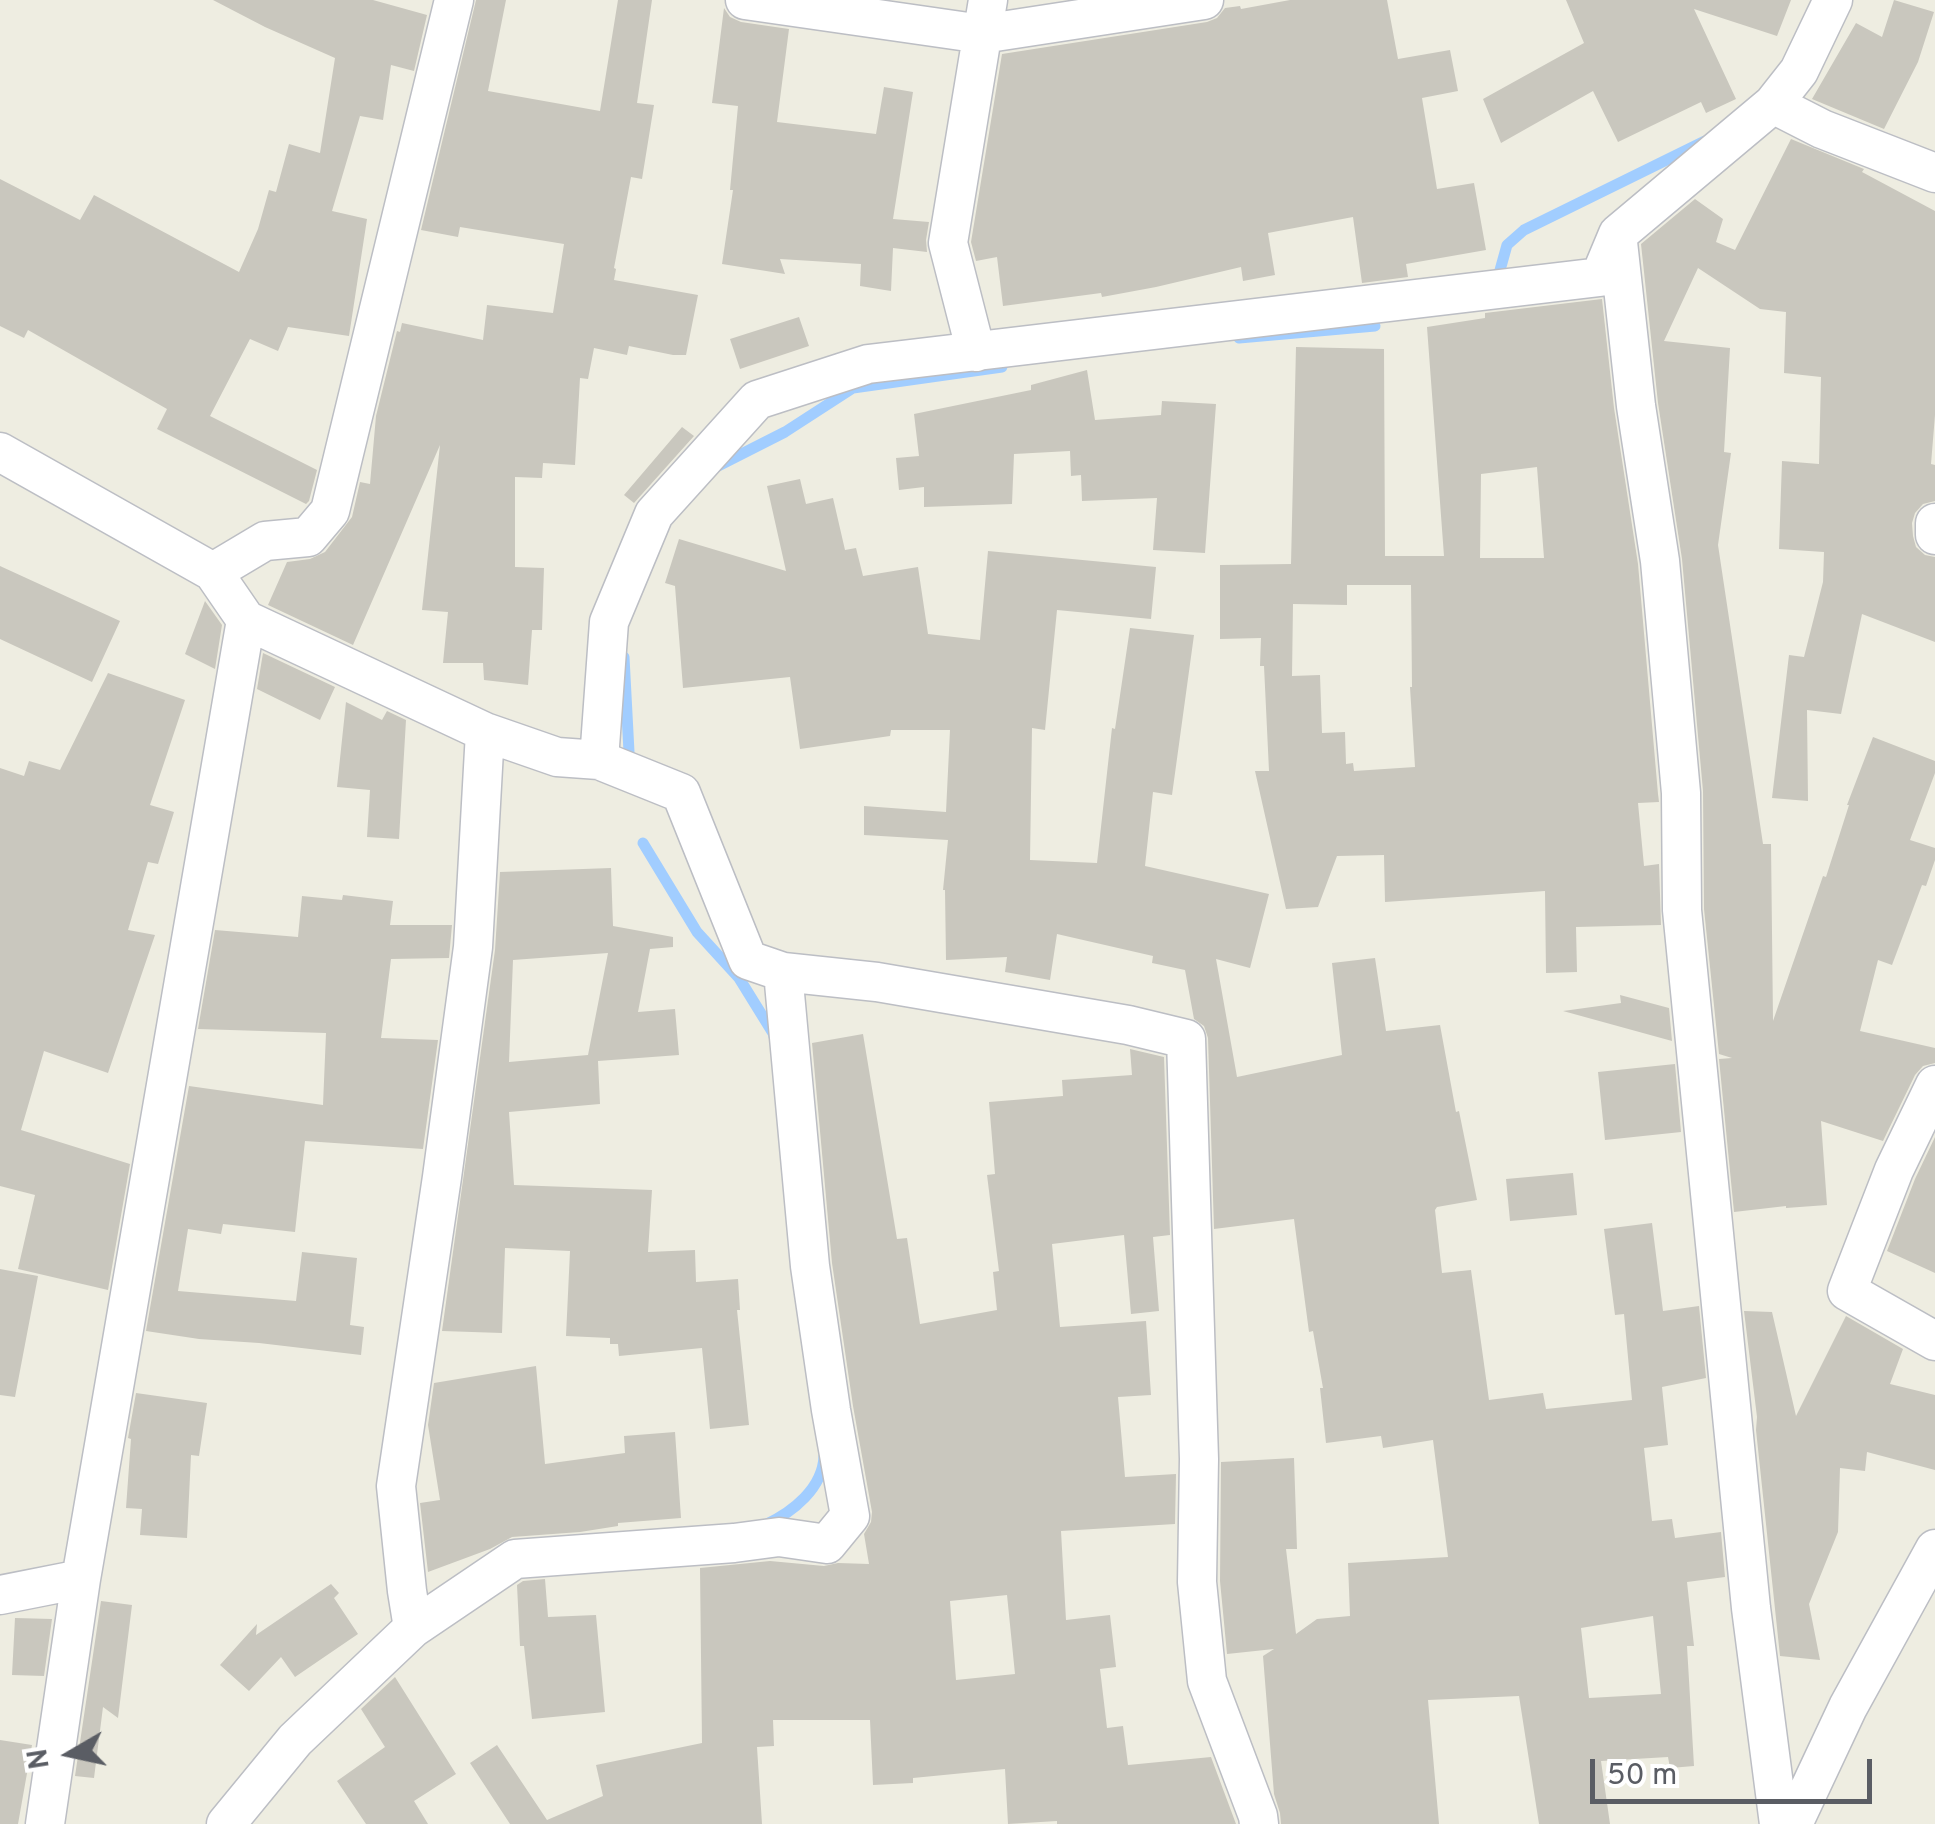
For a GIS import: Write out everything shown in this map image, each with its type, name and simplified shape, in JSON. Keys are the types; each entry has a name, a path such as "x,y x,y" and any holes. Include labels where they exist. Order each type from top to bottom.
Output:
{"street":[{"path":"213,572 264,540 308,537 330,511 454,0"},
{"path":"746,0 985,17 1204,0"},
{"path":"598,760 609,622 654,514 758,400 868,364 1600,278 1618,234 1773,104 1800,72 1833,0"},
{"path":"976,352 948,243 985,17"},
{"path":"1773,104 1822,129 1935,174"},
{"path":"1618,234 1636,406 1660,561 1681,794 1682,910 1751,1608 1779,1824"},
{"path":"0,452 213,572 246,620 486,732 557,756 598,760 681,792 748,960 783,972 877,982 1128,1025 1186,1039 1199,1459 1196,1582 1207,1681 1259,1824"},
{"path":"1935,523 1935,536"},
{"path":"45,1824 81,1579 246,620"},
{"path":"413,1628 396,1486 472,947 486,732"},
{"path":"226,1824 294,1740 413,1628 515,1560 779,1536 827,1544 850,1516 810,1266 783,972"},
{"path":"1935,1086 1894,1170 1846,1291 1935,1341"},
{"path":"1793,1824 1848,1707 1935,1549"},
{"path":"0,1595 81,1579"}],"building":[{"path":"213,0 373,0 427,15 414,71 391,65 383,120 360,116 332,211 367,219 349,336 288,327 278,351 250,339 210,416 317,470 306,504 157,429 167,409 28,330 24,338 0,326 0,179 80,220 94,195 239,272 258,229 269,190 276,192 289,144 320,153 335,58"},
{"path":"476,0 506,0 488,91 600,111 618,0 652,0 637,103 654,105 642,179 631,177 614,280 698,295 686,355 629,346 627,355 594,348 588,379 580,378 575,465 543,463 542,478 515,477 515,567 544,568 542,630 532,630 528,685 484,680 483,663 443,663 448,612 422,610 440,445 353,645 268,605 287,562 325,552 352,517 360,482 370,484 376,416 402,323 483,340 487,305 553,313 564,244 460,227 458,237 421,230"},
{"path":"1290,0 1387,0 1398,59 1450,50 1458,91 1422,98 1437,189 1474,183 1486,250 1406,264 1408,277 1362,283 1353,217 1268,233 1275,275 1243,281 1241,267 1102,297 1101,293 1003,306 997,257 976,261 971,242 1002,54 1207,22 1225,8"},
{"path":"1566,0 1791,0 1777,36 1694,9 1736,99 1706,113 1701,102 1618,142 1593,91 1501,143 1483,99 1584,43"},
{"path":"1894,0 1934,12 1918,62 1884,129 1812,99 1856,23 1882,37"},
{"path":"724,8 730,17 741,22 789,29 777,122 876,134 884,87 913,92 893,219 929,222 927,252 893,248 891,291 860,286 861,264 780,259 785,274 722,264 733,190 738,106 712,103"},
{"path":"1791,139 1864,169 1862,172 1935,211 1935,415 1931,464 1935,465 1935,501 1923,504 1912,523 1916,547 1935,557 1935,642 1862,614 1841,714 1807,710 1808,801 1772,798 1789,655 1804,657 1823,582 1824,552 1779,549 1782,461 1819,464 1821,377 1784,373 1786,312 1760,309 1698,268 1664,341 1730,348 1724,452 1731,453 1718,545 1763,844 1771,844 1773,1021 1873,737 1935,761 1935,773 1910,840 1935,848 1935,860 1892,965 1878,960 1860,1031 1935,1048 1935,1063 1923,1066 1915,1075 1883,1141 1821,1121 1827,1205 1734,1212 1719,1059 1732,1058 1719,1054 1704,909 1703,791 1682,559 1658,403 1641,244 1695,199 1723,219 1716,242 1735,250"},
{"path":"1602,299 1638,564 1659,802 1638,803 1644,866 1659,864 1661,925 1576,927 1577,972 1546,973 1545,891 1385,902 1384,855 1337,856 1318,907 1286,909 1255,771 1269,771 1261,638 1220,639 1220,565 1291,564 1296,347 1384,349 1385,556 1444,556 1427,327 1485,318 1485,313","holes":["1537,467 1544,558 1480,558 1481,474","1347,585 1411,585 1410,687 1415,767 1354,771 1353,763 1346,764 1345,732 1322,733 1320,675 1292,676 1293,604 1347,605"]},
{"path":"799,317 809,346 740,369 730,339"},
{"path":"1087,370 1095,420 1161,415 1162,401 1216,404 1205,553 1153,550 1157,498 1082,501 1081,475 1071,476 1070,451 1014,454 1012,504 924,507 924,487 899,490 896,458 919,456 914,414 1031,390 1031,385"},
{"path":"682,427 694,436 634,503 624,495"},
{"path":"800,479 806,504 833,498 845,550 856,548 863,576 918,567 928,634 980,640 988,551 1156,567 1151,619 1057,610 1045,730 1032,728 1030,860 1097,863 1112,728 1115,729 1130,628 1194,635 1172,795 1153,792 1145,866 1269,894 1250,968 1216,959 1237,1077 1342,1055 1332,963 1375,958 1386,1031 1440,1025 1477,1200 1435,1210 1442,1273 1471,1270 1489,1400 1543,1393 1546,1409 1632,1400 1624,1314 1615,1315 1604,1229 1652,1223 1663,1311 1699,1306 1706,1378 1662,1387 1668,1445 1644,1448 1652,1521 1672,1519 1675,1538 1721,1532 1725,1577 1687,1582 1694,1646 1687,1646 1694,1766 1670,1768 1668,1757 1601,1761 1610,1824 1539,1824 1519,1696 1428,1700 1439,1824 1281,1824 1274,1794 1263,1656 1274,1649 1227,1654 1220,1581 1221,1462 1294,1458 1297,1549 1286,1549 1296,1634 1317,1619 1350,1616 1348,1563 1448,1557 1433,1440 1383,1448 1381,1436 1326,1443 1323,1388 1313,1331 1309,1332 1294,1219 1214,1229 1208,1038 1204,1026 1194,1019 1185,970 1152,963 1153,956 1057,934 1050,980 1005,972 1007,957 946,960 943,890 948,840 864,835 864,806 946,812 950,730 891,730 890,736 800,749 790,677 683,688 675,586 665,583 679,539 786,571 767,486","holes":["1653,1616 1661,1694 1589,1698 1581,1628"]},
{"path":"0,566 120,621 92,682 0,639"},
{"path":"205,601 222,625 215,669 185,654"},
{"path":"263,653 335,687 320,720 257,689"},
{"path":"108,673 185,700 150,805 174,812 158,864 148,862 128,930 155,935 108,1073 44,1051 21,1130 130,1164 108,1290 18,1269 35,1195 0,1186 0,768 24,776 29,761 60,770"},
{"path":"346,702 382,720 387,711 406,720 399,839 367,837 370,790 337,787"},
{"path":"611,868 613,926 673,937 673,947 650,949 638,1012 675,1009 679,1055 598,1061 600,1104 509,1112 514,1185 652,1190 648,1252 695,1250 696,1282 738,1279 737,1310 749,1425 710,1429 702,1348 619,1356 618,1344 610,1344 610,1338 566,1336 570,1251 505,1248 502,1333 442,1331 495,950 500,872","holes":["608,953 588,1055 509,1062 513,960"]},
{"path":"343,895 393,901 390,925 452,925 449,958 391,959 381,1038 438,1040 423,1149 305,1141 295,1232 223,1224 221,1234 188,1229 178,1291 296,1301 302,1252 357,1258 350,1325 364,1327 361,1355 146,1331 189,1086 323,1105 326,1033 198,1029 215,930 298,937 302,896 342,900"},
{"path":"1620,995 1669,1008 1672,1041 1563,1011 1621,1003"},
{"path":"863,1034 897,1239 907,1238 920,1324 997,1310 993,1272 999,1271 987,1175 995,1174 989,1102 1063,1096 1062,1080 1132,1075 1130,1049 1164,1057 1170,1235 1153,1237 1159,1311 1131,1314 1124,1235 1052,1244 1060,1327 1146,1321 1151,1395 1118,1397 1125,1477 1176,1474 1175,1524 1061,1531 1066,1620 1110,1615 1116,1667 1100,1669 1107,1728 1123,1726 1128,1765 1211,1757 1236,1824 1008,1824 1005,1769 873,1785 870,1720 773,1720 774,1746 757,1747 762,1824 510,1824 470,1763 497,1745 547,1820 603,1796 596,1765 702,1743 700,1568 770,1561 824,1566 869,1564 864,1534 872,1512 832,1263 812,1043","holes":["1007,1595 1015,1674 956,1680 950,1601"]},
{"path":"1675,1064 1681,1132 1605,1140 1598,1072"},
{"path":"1935,1137 1935,1273 1887,1251"},
{"path":"1573,1173 1577,1215 1510,1221 1506,1179"},
{"path":"0,1269 38,1276 15,1397 0,1395"},
{"path":"1744,1311 1772,1312 1796,1416 1846,1316 1903,1349 1890,1384 1935,1395 1935,1470 1867,1452 1865,1471 1840,1468 1838,1532 1809,1604 1820,1660 1780,1656"},
{"path":"536,1366 545,1464 625,1453 624,1436 675,1432 681,1518 512,1537 428,1572 420,1503 440,1500 428,1425 434,1383"},
{"path":"136,1393 207,1403 199,1456 191,1455 187,1538 140,1535 142,1509 126,1508 131,1439 128,1438"},
{"path":"545,1579 548,1617 596,1615 605,1712 532,1719 524,1646 520,1646 517,1585"},
{"path":"331,1584 339,1593 334,1598 358,1634 295,1677 281,1657 249,1691 220,1665 257,1624 256,1635"},
{"path":"101,1601 132,1605 118,1718 103,1707 94,1778 75,1776"},
{"path":"15,1618 52,1619 44,1676 12,1675"},
{"path":"395,1677 456,1774 414,1801 428,1824 366,1824 337,1781 385,1747 361,1709"},
{"path":"0,1740 32,1745 18,1824 0,1824"}],"waterway":[{"path":"1497,281 1507,245 1524,230 1705,141"},
{"path":"1239,338 1375,326"},
{"path":"714,468 785,432 853,388 1002,367"},
{"path":"624,657 629,752"},
{"path":"643,843 697,932 739,978 775,1040"},
{"path":"765,1525 805,1498 818,1478 824,1456"}]}
